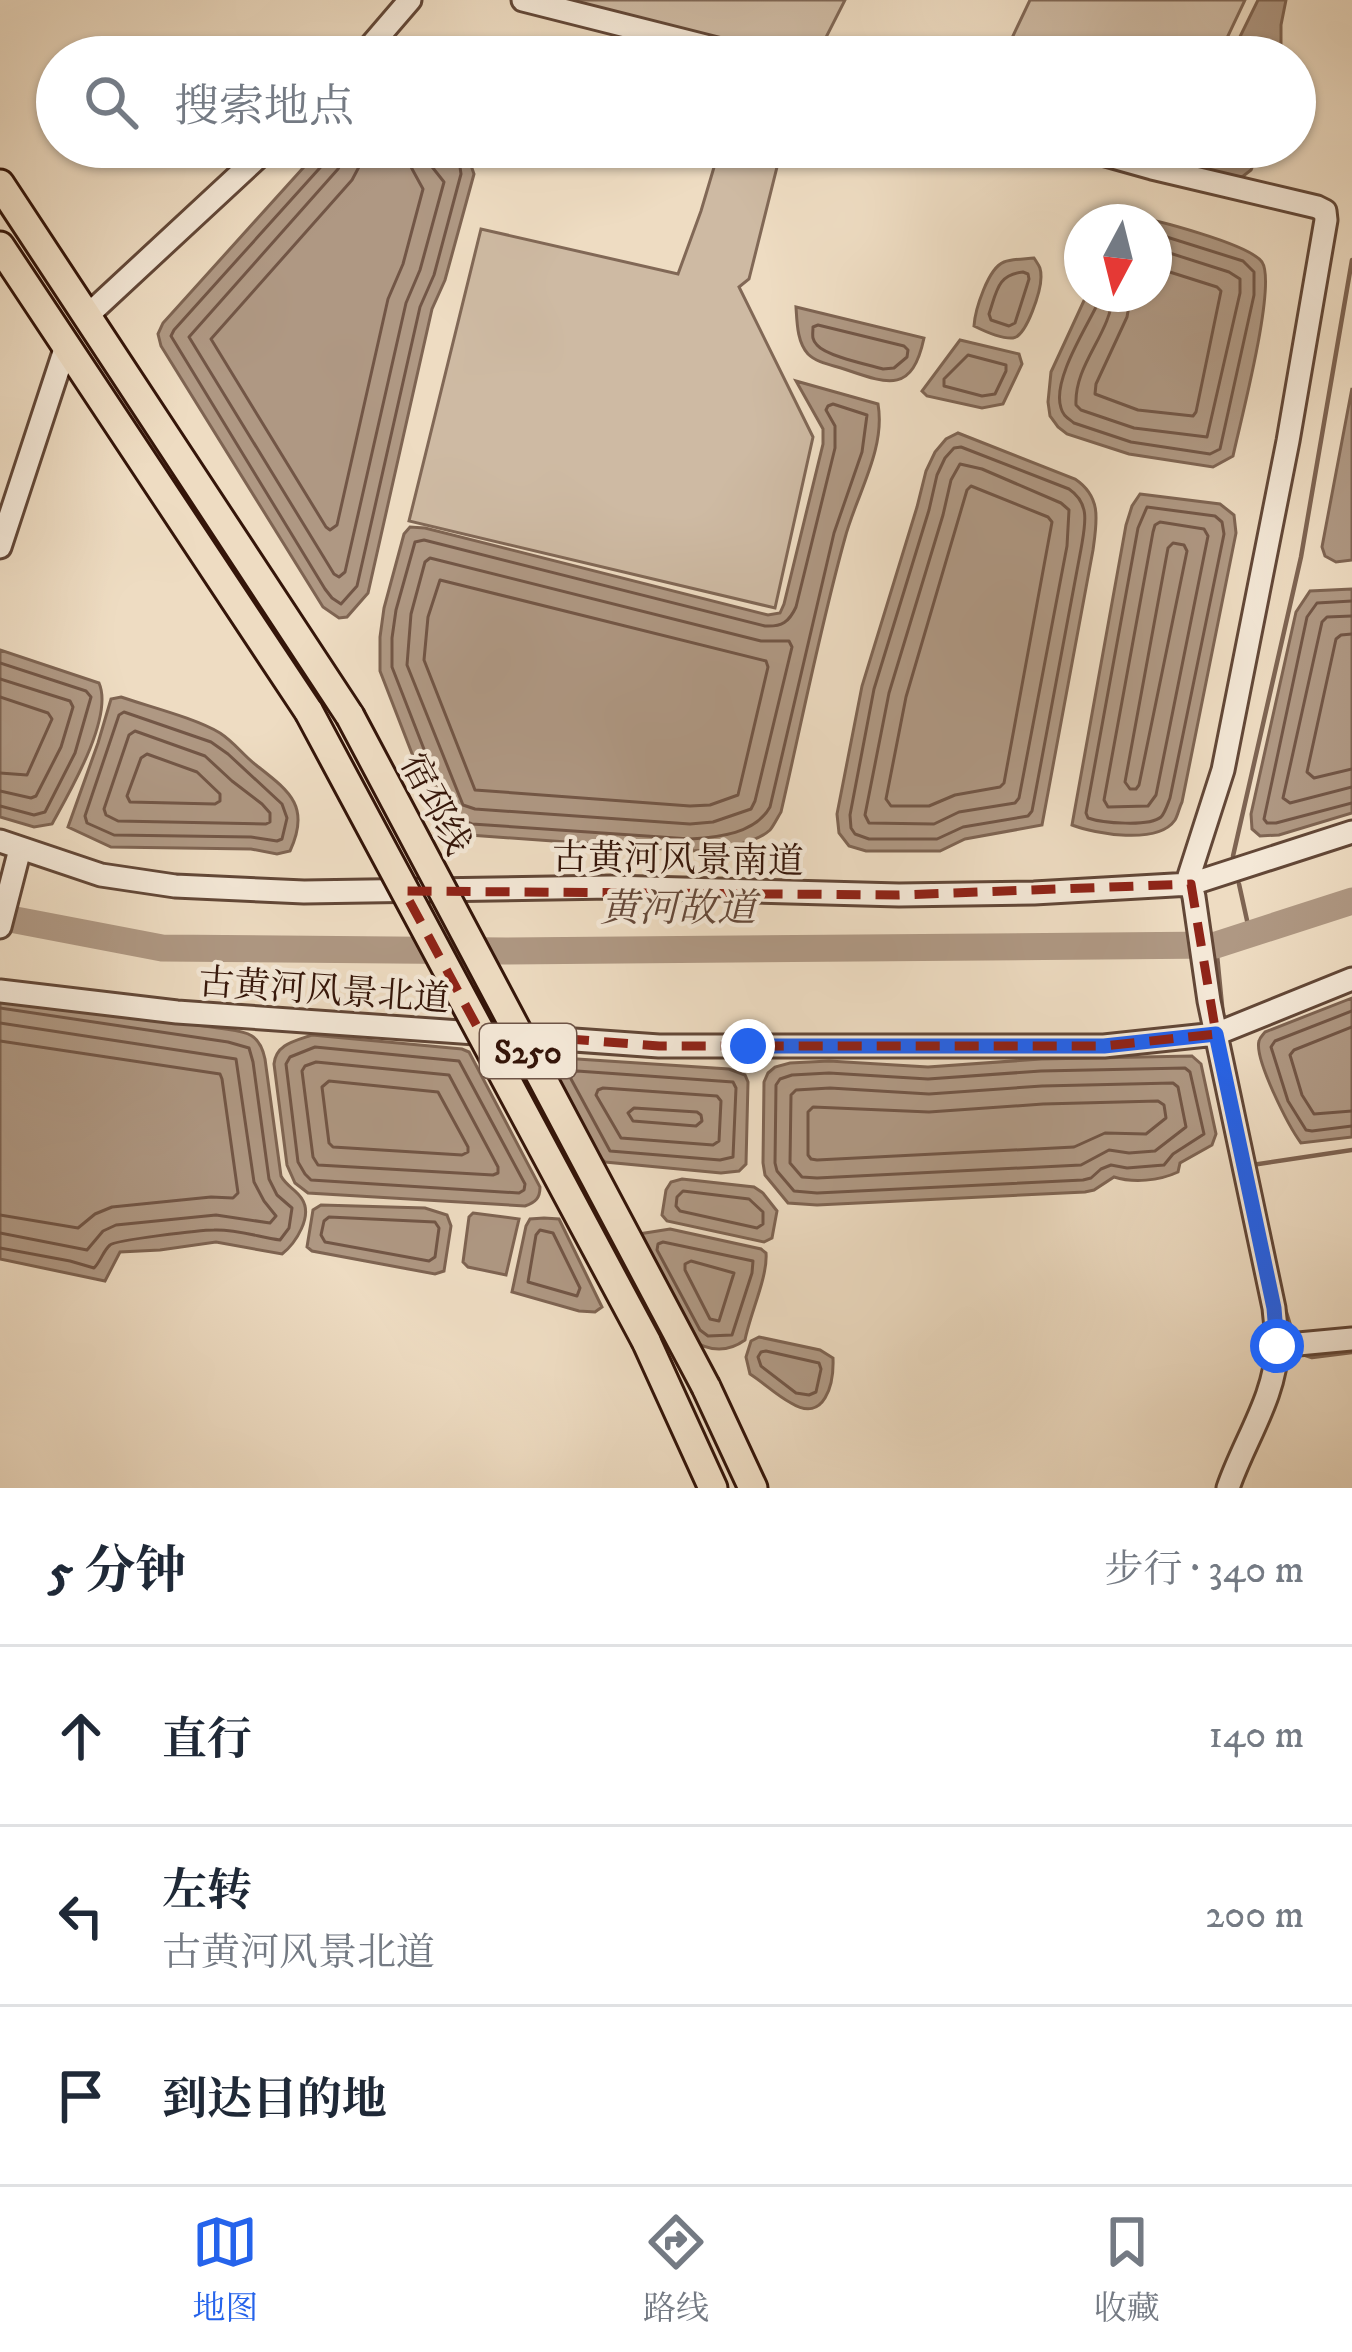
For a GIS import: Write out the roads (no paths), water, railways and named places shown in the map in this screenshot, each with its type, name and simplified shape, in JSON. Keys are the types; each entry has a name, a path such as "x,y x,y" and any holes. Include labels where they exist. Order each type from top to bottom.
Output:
{"main road":[{"name":"宿邳线","path":"0,184 350,716 706,1387 753,1488"},
{"name":"宿邳线","path":"0,246 309,712 646,1341 713,1488"}],"street":[{"path":"379,36 410,0"},
{"path":"523,0 666,36"},
{"path":"86,316 246,168"},
{"path":"1152,168 1317,207 1326,220 1223,770 1189,876 1209,1001 1274,1308 1277,1346 1261,1411 1228,1488"},
{"path":"0,547 66,346"},
{"name":"古黄河风景南道","path":"13,850 101,875 175,886 304,892 611,887 899,895 1193,891 1352,832"},
{"path":"0,927 13,850"},
{"name":"古黄河风景北道","path":"0,991 177,1012 659,1046 1104,1046 1216,1034 1352,979"},
{"path":"1277,1346 1352,1339"}],"water":[{"path":"1258,0 1286,0 1281,36 1240,36"},
{"path":"303,168 472,168 445,280 432,309 368,593 347,617 339,618 323,607 161,346 158,334"},
{"path":"1187,168 1252,168 1242,177"},
{"path":"1172,225 1221,240 1262,262 1261,324 1233,456 1213,467 1129,454 1067,434 1050,416 1051,372 1079,312 1172,312"},
{"path":"1034,258 1040,283 1032,312 1018,335 1003,337 974,326 983,290 998,266"},
{"path":"796,307 924,338 913,369 885,381 820,362 802,344"},
{"path":"960,340 1019,354 1022,364 1003,404 982,408 922,391"},
{"path":"796,381 878,404 879,421 874,455 836,572 781,812 771,828 744,843 691,851 469,835 449,829 437,818 380,671 384,608 404,534 410,527 425,528 768,615 780,613 823,444 823,429"},
{"path":"1352,388 1352,560 1336,562 1325,556 1322,547"},
{"path":"958,433 1075,479 1090,494 1096,510 1093,550 1042,825 965,839 940,851 866,851 849,846 839,833 837,814 862,686 926,471 935,452"},
{"path":"1140,494 1220,504 1234,515 1236,533 1177,816 1155,833 1126,835 1072,825 1126,525"},
{"path":"1352,589 1352,813 1279,835 1260,836 1252,829 1251,814 1296,612 1310,591"},
{"path":"0,650 99,683 102,698 95,734 52,824 34,827 0,817"},
{"path":"121,697 220,733 278,783 297,811 290,851 111,847 68,827 111,699"},
{"path":"0,996 235,1030 259,1042 281,1176 305,1206 304,1221 293,1243 282,1254 216,1242 120,1252 105,1281 0,1259"},
{"path":"1352,998 1352,1137 1301,1143 1267,1077 1259,1040 1265,1032"},
{"path":"312,1035 469,1052 540,1187 537,1199 525,1206 308,1193 295,1183 287,1165 274,1064 282,1048"},
{"path":"1192,1056 1201,1064 1216,1134 1212,1145 1180,1163 1178,1172 1163,1177 1114,1177 1085,1192 817,1205 788,1203 765,1175 764,1082 775,1067 829,1061 928,1067"},
{"path":"551,1060 729,1069 745,1075 746,1164 739,1171 721,1173 605,1162 552,1069"},
{"path":"682,1179 754,1187 777,1211 772,1238 764,1242 667,1221 662,1215 666,1190 671,1182"},
{"path":"321,1205 425,1208 447,1215 451,1226 444,1271 435,1274 312,1251 307,1247 313,1210"},
{"path":"473,1213 519,1219 506,1275 463,1262"},
{"path":"530,1219 559,1219 602,1307 595,1312 512,1292 526,1226"},
{"path":"670,1229 766,1253 745,1340 718,1349 690,1339 639,1234"},
{"path":"759,1337 820,1350 833,1358 832,1379 819,1405 803,1408 750,1374 746,1357 751,1341"}],"waterway":[{"path":"1233,856 1301,557 1352,260"},
{"path":"1239,884 1250,934"},
{"name":"黄河故道","path":"0,917 162,948 505,951 1216,945 1352,901"},
{"path":"1216,945 1223,1016"},
{"path":"1252,1165 1352,1150"},
{"path":"1283,1303 1292,1332"},
{"path":"1303,1354 1352,1352"}]}
